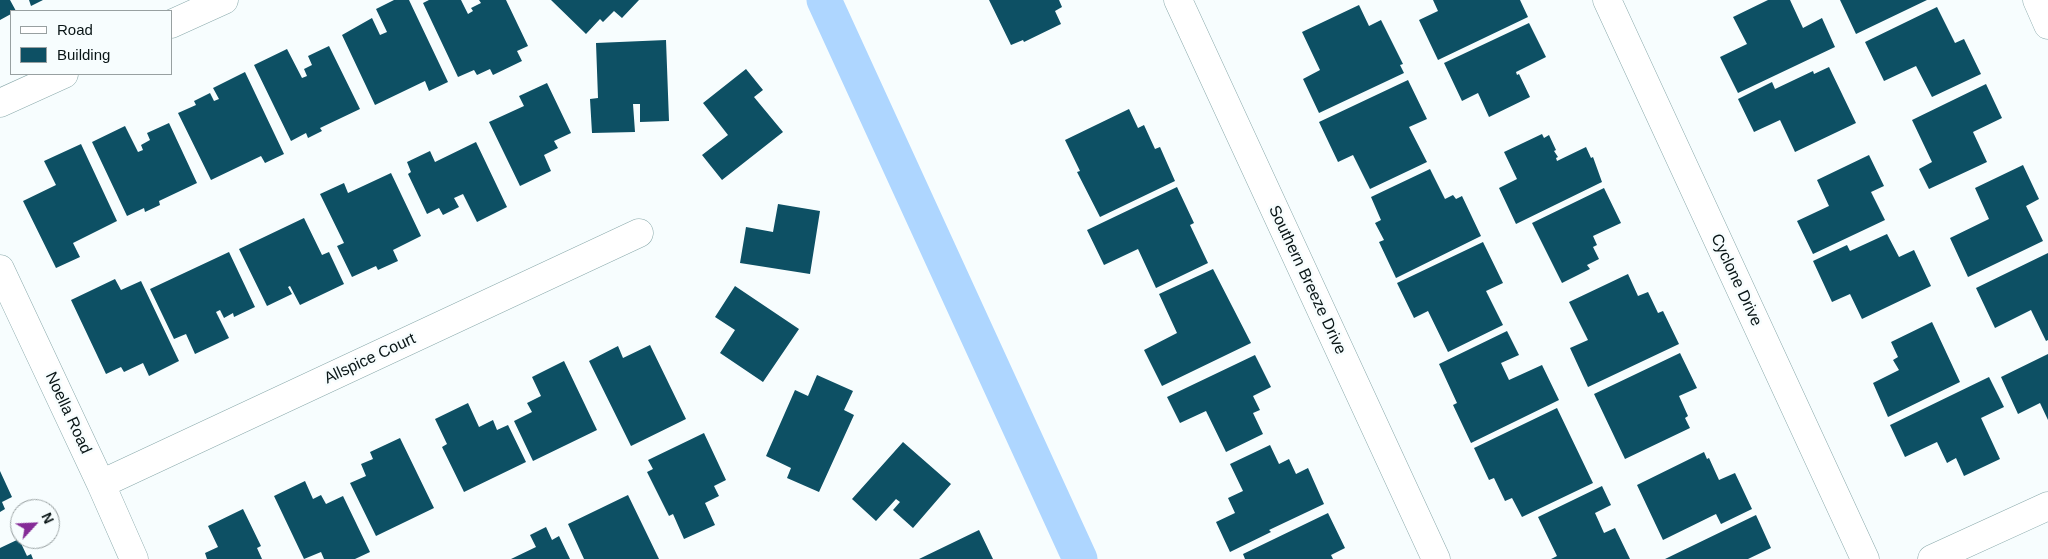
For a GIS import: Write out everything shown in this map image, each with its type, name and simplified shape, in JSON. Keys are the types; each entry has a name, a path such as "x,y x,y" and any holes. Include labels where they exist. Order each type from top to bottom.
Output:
{"street":[{"path":"172,24 224,0"},
{"name":"Cyclone Drive","path":"1607,0 1865,559"},
{"path":"2036,0 2048,25"},
{"name":"Southern Breeze Drive","path":"1180,1 1436,559"},
{"path":"0,103 62,75"},
{"name":"Allspice Court","path":"101,484 639,233"},
{"name":"Noella Road","path":"0,268 134,559"},
{"path":"1932,559 2048,506"}],"building":[{"path":"0,0 10,0 15,10 10,10 10,15 0,20"},
{"path":"29,0 43,0 31,6"},
{"path":"394,0 409,0 448,82 429,91 425,81 375,105 342,35 372,18 380,35 387,32 376,9"},
{"path":"429,0 461,0 468,14 473,11 471,8 481,3 479,0 506,0 528,46 517,51 522,61 493,75 490,69 477,75 474,70 458,77 423,3"},
{"path":"551,0 639,0 622,18 614,11 603,22 600,19 586,34"},
{"path":"989,0 1059,0 1062,7 1055,11 1061,24 1024,42 1023,40 1011,45"},
{"path":"1433,0 1520,0 1528,17 1438,60 1419,20 1438,11"},
{"path":"1768,0 1790,0 1803,28 1822,18 1835,47 1738,93 1720,57 1747,44 1733,17"},
{"path":"1840,0 1927,0 1856,34"},
{"path":"1359,5 1369,26 1381,20 1403,64 1400,65 1404,73 1319,113 1303,79 1320,70 1302,32"},
{"path":"1937,7 1955,43 1964,39 1981,74 1932,97 1916,66 1884,81 1865,42"},
{"path":"1529,23 1546,57 1516,72 1517,75 1519,74 1530,97 1489,117 1478,93 1462,101 1444,63"},
{"path":"666,40 669,121 640,122 640,104 633,104 635,132 592,133 590,99 598,98 596,43"},
{"path":"329,46 360,109 320,128 322,131 308,138 306,133 291,141 254,65 287,49 302,78 307,76 304,69 312,65 308,56"},
{"path":"1829,67 1856,123 1795,152 1780,120 1754,132 1738,99 1772,82 1775,89 1813,71 1814,74"},
{"path":"746,69 763,90 754,97 783,132 722,180 702,155 728,135 703,103"},
{"path":"245,72 284,154 265,163 261,156 211,180 178,113 196,105 194,101 210,93 214,101 219,99 213,88"},
{"path":"1408,80 1427,119 1409,127 1427,162 1370,189 1353,155 1338,162 1319,122"},
{"path":"547,83 571,133 554,141 558,148 544,155 551,171 520,186 489,122 524,106 519,96"},
{"path":"1986,84 2002,118 1973,132 1987,162 1929,189 1919,169 1932,162 1912,120"},
{"path":"1129,109 1138,128 1144,125 1155,149 1160,147 1175,181 1100,217 1077,172 1080,171 1065,140"},
{"path":"169,123 197,183 159,201 160,205 145,212 144,208 127,216 92,142 125,126 138,152 143,150 141,145 150,140 147,133"},
{"path":"1542,134 1544,138 1549,135 1556,150 1554,151 1558,157 1556,158 1557,161 1586,147 1591,158 1593,157 1602,182 1516,224 1499,188 1517,179 1504,152"},
{"path":"476,142 507,207 477,222 463,194 454,198 459,207 443,215 439,208 427,214 408,174 411,172 407,162 430,151 435,162"},
{"path":"81,144 117,221 73,243 80,257 56,268 23,201 56,185 44,161"},
{"path":"1869,155 1884,186 1871,192 1885,220 1813,254 1797,221 1829,206 1817,180"},
{"path":"2023,165 2039,199 2026,206 2043,241 1968,277 1950,238 1989,219 1975,188"},
{"path":"1430,169 1445,199 1453,195 1456,199 1462,196 1481,236 1396,278 1379,242 1384,240 1375,223 1381,220 1371,197"},
{"path":"391,173 421,236 393,250 398,261 378,270 376,266 352,277 337,246 344,243 320,194 344,183 348,193"},
{"path":"1177,187 1194,223 1190,225 1208,263 1156,288 1138,249 1104,265 1087,230"},
{"path":"1604,188 1621,223 1593,236 1597,245 1593,247 1599,259 1587,265 1590,269 1562,283 1532,223"},
{"path":"778,204 820,211 810,274 740,263 746,227 773,232"},
{"path":"304,218 322,255 329,252 344,284 300,305 290,286 288,287 292,294 267,306 239,249"},
{"path":"1887,234 1899,257 1914,250 1931,286 1862,319 1850,294 1832,302 1813,261 1847,245 1850,251"},
{"path":"1483,242 1503,283 1486,291 1503,325 1448,352 1428,311 1414,318 1397,283"},
{"path":"229,252 255,307 234,317 233,313 224,318 220,310 216,312 229,338 195,354 186,334 174,339 150,289"},
{"path":"2048,253 2048,340 2046,341 2031,310 1995,328 1976,288"},
{"path":"1213,269 1251,343 1162,386 1144,350 1177,333 1159,294"},
{"path":"1628,274 1638,296 1648,292 1658,313 1663,311 1679,344 1588,387 1570,348 1588,340 1569,302"},
{"path":"115,279 121,290 141,281 179,361 149,376 143,363 124,372 121,367 106,374 71,300"},
{"path":"735,286 799,329 763,382 720,353 735,330 715,317"},
{"path":"1932,322 1960,382 1888,417 1873,383 1899,370 1893,360 1898,357 1891,342"},
{"path":"1507,331 1519,355 1501,363 1509,380 1542,365 1559,400 1471,443 1453,405 1457,403 1439,364"},
{"path":"650,345 686,419 631,446 589,361 618,346 623,358"},
{"path":"1680,353 1697,388 1679,396 1688,416 1685,418 1690,428 1625,459 1594,394"},
{"path":"2048,354 2048,420 2040,403 2018,414 2001,377"},
{"path":"1255,355 1271,387 1253,396 1260,410 1253,413 1263,434 1226,452 1206,411 1180,423 1167,397"},
{"path":"564,361 597,430 533,461 514,421 532,412 527,403 541,396 532,377"},
{"path":"817,375 853,391 844,410 854,415 819,492 787,478 791,468 766,456 795,390 808,396"},
{"path":"1989,377 2004,407 1981,418 2000,459 1964,476 1956,458 1947,463 1937,442 1905,457 1890,425"},
{"path":"468,403 479,427 493,420 497,430 508,425 526,462 464,492 442,447 447,444 435,419"},
{"path":"1557,408 1593,483 1522,517 1512,498 1505,501 1494,478 1489,480 1474,448"},
{"path":"704,433 726,480 714,486 719,496 705,503 715,525 684,539 673,514 669,516 647,472 653,469 648,460"},
{"path":"400,438 434,508 376,536 350,483 366,476 361,464 373,459 370,452"},
{"path":"903,442 951,484 913,528 893,510 900,502 896,499 876,521 852,499"},
{"path":"1270,445 1279,464 1289,459 1296,474 1308,468 1324,504 1269,530 1271,532 1230,552 1216,522 1235,513 1228,498 1243,491 1230,464"},
{"path":"1704,452 1707,459 1709,458 1719,480 1735,473 1752,509 1721,524 1716,514 1663,540 1637,485"},
{"path":"0,471 12,497 2,502 5,509 0,512"},
{"path":"305,481 313,499 321,495 326,504 343,496 370,552 355,559 324,559 321,552 304,559 274,496"},
{"path":"1602,486 1611,505 1595,513 1604,533 1615,528 1630,559 1551,559 1557,556 1538,517"},
{"path":"628,495 659,559 584,559 568,524"},
{"path":"243,509 261,546 257,548 262,559 207,559 205,553 218,547 208,526"},
{"path":"1328,513 1345,548 1331,555 1333,559 1245,559 1243,554"},
{"path":"1756,515 1771,548 1748,559 1665,559"},
{"path":"546,527 552,540 559,536 570,559 511,559 536,547 530,535"},
{"path":"979,530 993,559 919,559"},
{"path":"10,543 10,549 24,549 27,556 31,554 33,559 0,559 0,548"}],"waterway":[{"path":"824,0 1080,559"}]}
